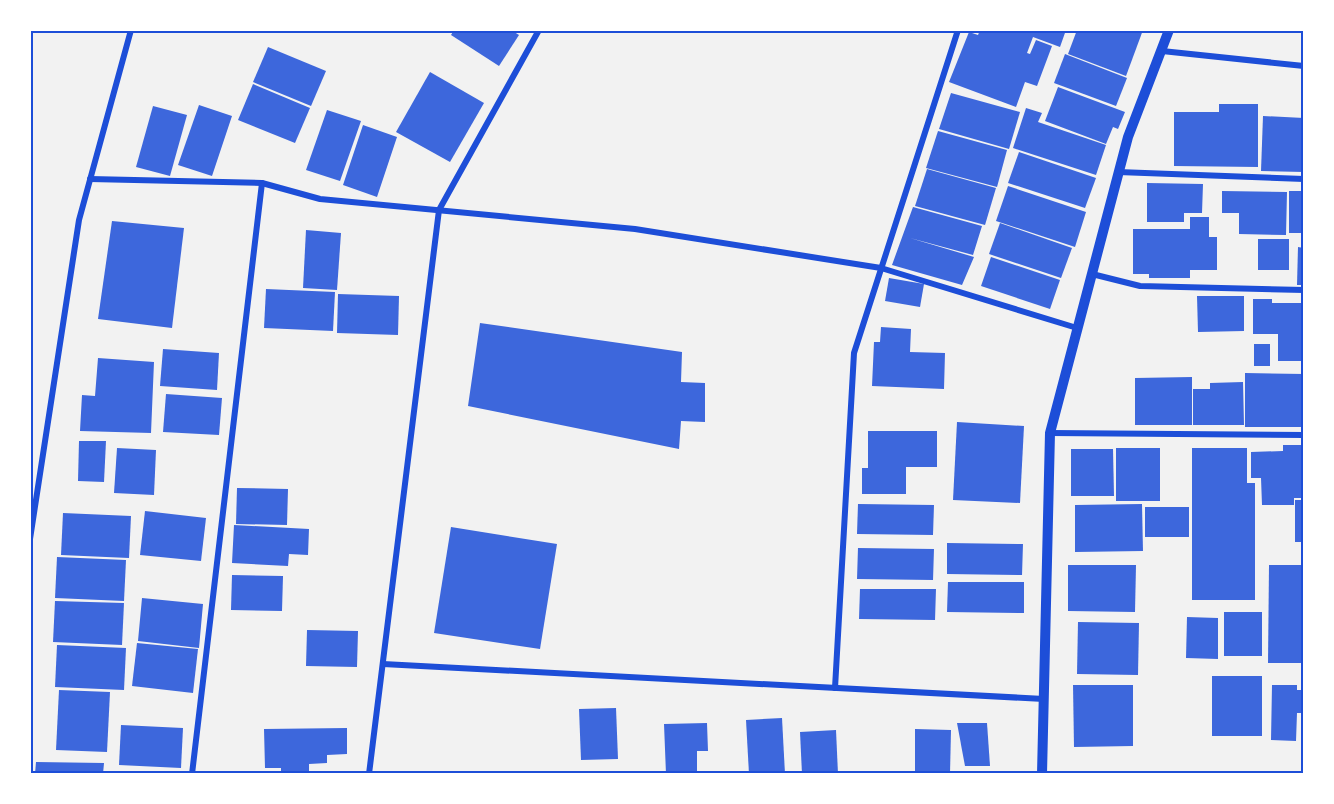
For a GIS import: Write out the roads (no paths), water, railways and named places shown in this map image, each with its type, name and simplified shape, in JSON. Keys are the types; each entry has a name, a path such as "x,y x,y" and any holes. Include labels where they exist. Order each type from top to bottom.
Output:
{"street":[{"path":"30,538 79,220 131,30"},
{"path":"369,774 439,210 539,30"},
{"path":"836,687 854,353 958,30"},
{"path":"1042,774 1050,433 1128,137 1169,30"},
{"path":"1162,51 1304,66"},
{"path":"1118,172 1304,179"},
{"path":"90,179 262,183 320,199 634,229 881,268 1077,328"},
{"path":"192,774 262,183"},
{"path":"1092,274 1140,286 1304,290"},
{"path":"1050,433 1304,435"},
{"path":"383,663 1044,699"}]}
